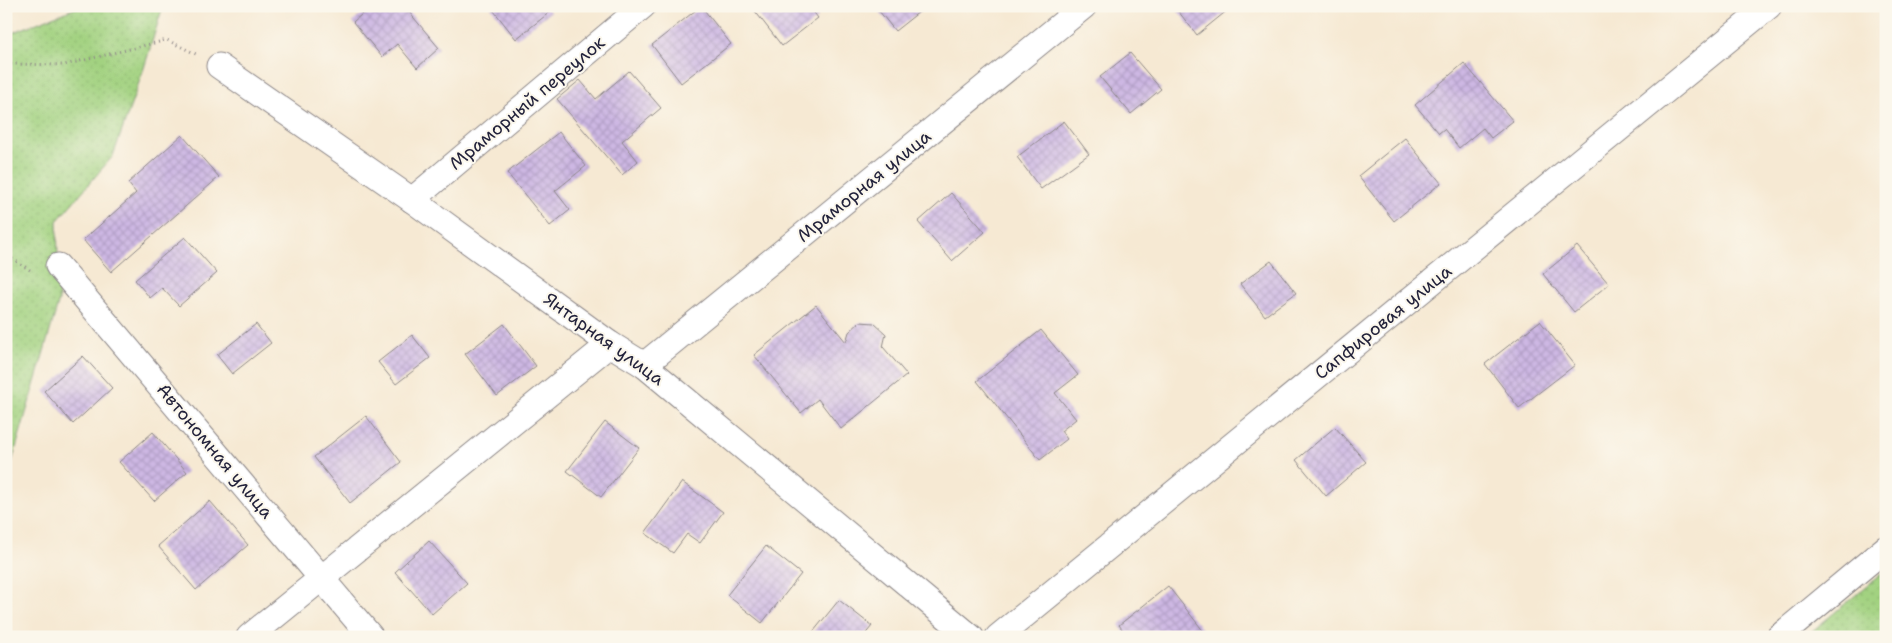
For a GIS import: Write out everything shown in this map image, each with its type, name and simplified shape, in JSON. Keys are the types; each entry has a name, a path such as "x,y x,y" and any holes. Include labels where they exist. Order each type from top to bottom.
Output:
{"street":[{"name":"Мраморный переулок","path":"412,200 643,6"},
{"name":"Мраморная улица","path":"644,365 1084,6"},
{"name":"Сапфировая улица","path":"998,637 1769,6"},
{"name":"Янтарная улица","path":"219,66 412,200 610,344 644,365 971,637"},
{"name":"Автономная улица","path":"58,266 371,637"},
{"path":"249,637 610,344"},
{"path":"1779,637 1886,548"}],"path":[{"path":"6,62 13,64 64,65 167,40 219,66"}],"green space":[{"path":"81,6 163,6 144,68 113,156 57,221 59,300 6,482 6,35"},
{"path":"1886,570 1886,637 1805,637"}],"building":[{"path":"371,6 404,6 439,48 417,68 397,44 382,57 353,22"},
{"path":"490,6 546,6 550,12 516,39"},
{"path":"701,6 731,44 681,83 652,45"},
{"path":"751,6 809,6 818,18 782,46"},
{"path":"875,6 923,6 924,8 895,31"},
{"path":"1174,6 1227,6 1229,9 1197,35"},
{"path":"1130,53 1161,89 1131,114 1100,77"},
{"path":"1464,63 1513,121 1491,138 1483,128 1459,148 1444,129 1439,133 1415,105"},
{"path":"629,71 661,108 622,141 638,161 622,175 557,99 580,80 596,99"},
{"path":"1064,121 1089,154 1041,189 1017,157"},
{"path":"559,132 586,166 555,191 570,210 550,226 507,173"},
{"path":"182,135 219,177 111,272 83,240 136,193 128,183"},
{"path":"1405,138 1441,183 1394,221 1358,176"},
{"path":"951,193 985,232 952,261 918,222"},
{"path":"185,237 217,273 179,306 162,288 150,298 135,280"},
{"path":"1577,246 1609,284 1574,312 1543,274"},
{"path":"1271,261 1296,293 1265,316 1240,284"},
{"path":"816,305 846,342 849,332 860,322 874,323 886,334 883,347 907,375 841,429 818,399 801,413 754,355"},
{"path":"1540,321 1575,365 1519,408 1485,364"},
{"path":"256,324 271,343 232,374 217,355"},
{"path":"504,324 536,366 497,396 465,354"},
{"path":"1041,330 1078,375 1055,393 1076,419 1061,431 1067,439 1040,460 977,381"},
{"path":"412,335 430,358 396,384 378,362"},
{"path":"83,356 112,388 73,424 44,391"},
{"path":"366,416 401,462 350,503 314,457"},
{"path":"605,422 639,448 601,497 567,471"},
{"path":"1335,427 1366,462 1326,496 1296,460"},
{"path":"153,432 187,472 154,501 119,462"},
{"path":"682,482 723,512 700,543 687,534 673,553 645,533"},
{"path":"210,501 248,545 196,590 158,546"},
{"path":"429,541 467,583 432,614 395,572"},
{"path":"766,546 801,574 762,623 727,595"},
{"path":"1168,586 1208,637 1128,637 1119,625"},
{"path":"839,600 872,626 863,637 809,637"}]}
